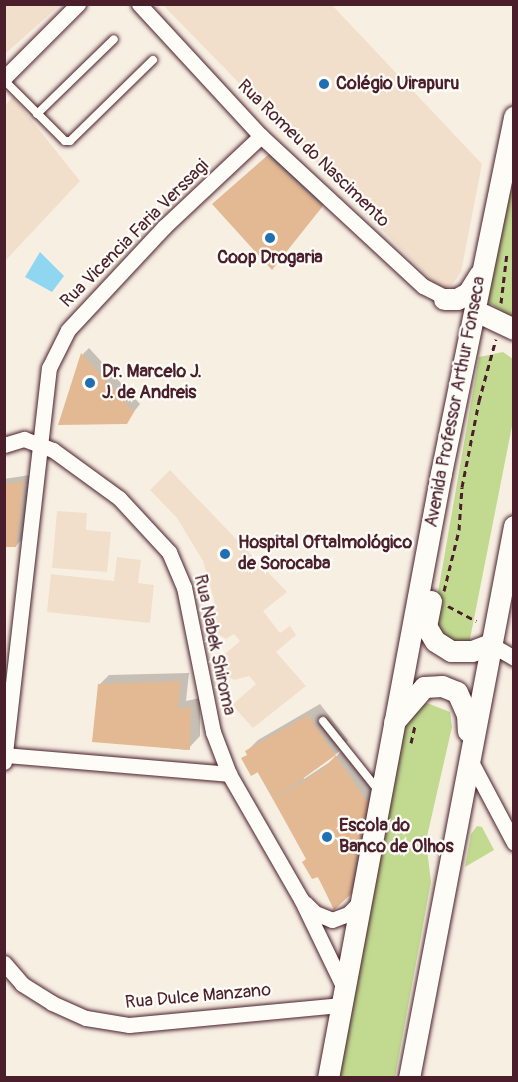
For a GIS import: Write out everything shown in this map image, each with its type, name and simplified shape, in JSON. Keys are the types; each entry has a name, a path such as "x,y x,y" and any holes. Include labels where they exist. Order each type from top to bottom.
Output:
{"street":[{"path":"4,79 78,4"},
{"name":"Rua Romeu do Nascimento","path":"139,4 261,136 423,286 444,298 476,311"},
{"name":"Avenida Professor Arthur Fonseca","path":"328,1077 441,473 466,347 476,311 513,116"},
{"name":"Rua Vicencia Faria Verssagi","path":"5,758 38,444 49,368 68,330 164,227 261,136"},
{"path":"444,298 457,299 468,293 483,268"},
{"path":"476,311 506,327"},
{"path":"466,347 506,327"},
{"path":"4,445 24,439 38,444"},
{"name":"Rua Nabek Shiroma","path":"38,444 53,450 118,498 169,552 184,587 213,732 229,774 301,898 343,997"},
{"path":"441,473 444,532 426,626 435,641 451,651 472,651 490,644"},
{"path":"408,1077 513,526"},
{"path":"490,644 513,658"},
{"path":"393,725 424,687 442,686 457,692 467,714 469,758 513,843"},
{"path":"5,758 229,774"},
{"name":"Rua Nabek Shiroma","path":"301,898 315,913 332,920 348,914 362,900"},
{"name":"Rua Dulce Manzano","path":"4,963 22,984 52,1003 86,1018 129,1025 343,997"}],"lane":[{"path":"37,114 114,39"},
{"path":"4,79 65,141 70,141 153,60"},
{"path":"323,721 381,793"}],"shaded area":[{"path":"5,4 60,4 60,5 5,54"},
{"name":"Colégio Uirapuru","path":"163,5 332,5 482,164 461,272 452,285 444,288 435,284"},
{"path":"13,97 80,181 5,261 4,106"},
{"path":"170,470 287,592 263,611 280,633 290,626 296,635 276,652 306,686 253,728 232,705 256,684 249,676 234,680 222,672 229,665 223,656 240,641 234,634 226,639 216,633 214,599 203,561 177,518 150,490"},
{"path":"57,511 87,513 86,530 111,532 107,572 52,568"},
{"path":"117,557 141,560 138,583 154,585 150,623 47,612 51,574 114,581"}],"green space":[{"path":"513,172 513,319 487,301"},
{"path":"503,352 513,359 513,421 469,644 454,646 432,627 479,357"},
{"path":"427,703 450,712 452,727 426,841 431,882 395,1077 335,1078 404,723 414,708"},
{"path":"477,826 482,827 494,850 465,867 471,834"}],"water":[{"path":"40,252 64,276 52,292 25,277"}],"building":[{"name":"Coop Drogaria","path":"267,156 322,207 272,270 212,204"},
{"name":"Dr. Marcelo J. J. de Andreis","path":"81,353 134,412 127,424 58,425"},
{"path":"24,481 16,547 4,547 4,484"},
{"path":"181,681 178,709 191,706 190,750 92,742 98,684"},
{"name":"Escola do Banco de Olhos","path":"308,715 335,755 276,799 325,767 336,755 369,804 357,849 352,893 334,910 318,877 312,879 302,862 306,859 258,772 251,776 241,758 247,755 245,751"}],"place":[{"name":"Colégio Uirapuru","path":"324,84"},
{"name":"Coop Drogaria","path":"270,238"},
{"name":"Dr. Marcelo J. J. de Andreis","path":"90,383"},
{"name":"Hospital Oftalmológico de Sorocaba","path":"225,554"},
{"name":"Escola do Banco de Olhos","path":"327,837"}]}
